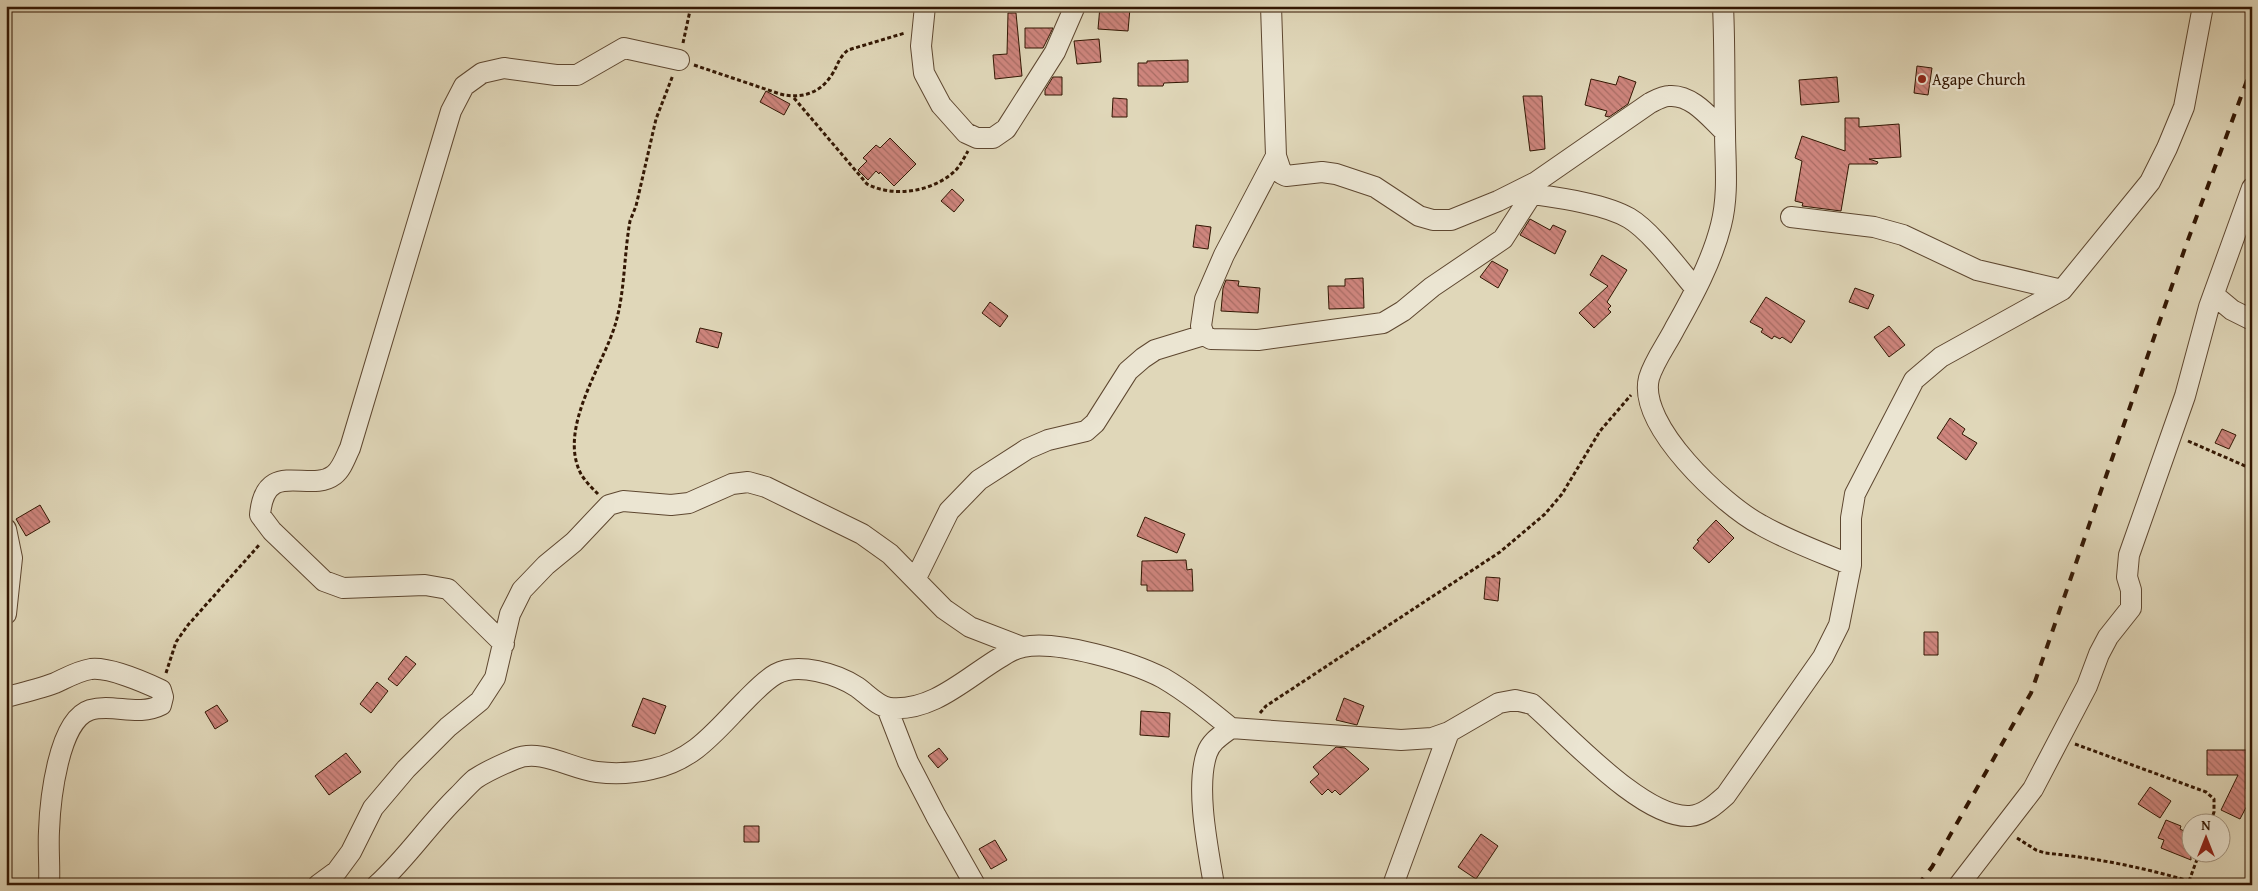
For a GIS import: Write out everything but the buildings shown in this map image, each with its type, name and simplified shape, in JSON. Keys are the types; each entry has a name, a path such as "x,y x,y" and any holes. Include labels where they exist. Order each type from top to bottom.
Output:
{"street":[{"path":"925,6 921,46 924,73 941,105 966,133 977,138 993,138 1006,129 1055,52 1075,6"},
{"path":"1271,6 1276,156 1280,171 1286,176 1322,172 1336,174 1375,187 1419,216 1433,220 1451,220 1534,188 1650,103 1668,96 1683,97 1700,108 1725,132"},
{"path":"1722,6 1726,66 1725,132 1727,174 1722,224 1711,257 1650,377 1648,388 1652,406 1659,425 1676,452 1720,496 1759,525 1850,565"},
{"path":"1214,885 1202,781 1207,752 1215,739 1231,728 1401,740 1432,738 1448,732 1499,703 1515,700 1532,704 1612,779 1641,798 1672,813 1690,816 1706,811 1726,795 1823,657 1839,625 1850,565 1851,518 1855,494 1914,380 1940,357 2062,290 2150,182 2167,148 2184,106 2203,6"},
{"path":"504,644 448,589 425,585 343,588 324,581 272,531 260,515 261,499 272,485 288,480 322,479 334,475 350,448 451,111 464,86 482,73 504,68 556,75 577,75 624,48 679,60"},
{"path":"1204,335 1201,326 1205,299 1224,255 1276,156"},
{"path":"1534,188 1567,200 1615,212 1630,218 1646,232 1696,288"},
{"path":"916,578 949,511 979,480 1027,449 1048,440 1086,431 1095,423 1128,371 1155,350 1204,335 1218,339 1258,340 1383,323 1403,311 1432,287 1503,239 1534,188"},
{"path":"1959,885 2033,788 2087,686 2108,637 2131,608 2132,590 2127,577 2129,555 2185,396 2214,295 2252,188"},
{"path":"1791,217 1874,227 1903,235 1977,270 2062,290"},
{"path":"2214,295 2232,310 2252,320"},
{"path":"318,885 337,871 351,852 373,808 406,769 448,727 480,701 495,678 510,614 522,590 546,565 574,542 609,505 624,500 671,505 689,503 732,484 748,482 766,486 862,534 890,554 916,578 944,609 970,627 1022,647"},
{"path":"6,528 12,558 6,614"},
{"path":"888,708 914,706 942,696 1002,656 1022,647 1050,646 1109,658 1161,677 1199,701 1231,728"},
{"path":"6,697 92,669 130,678 161,690 163,697 162,705 152,710 90,710 77,718 72,726 61,750 52,800 49,832 49,885"},
{"path":"377,885 475,779 518,757 544,757 597,772 650,770 670,764 695,752 764,683 776,674 792,669 837,677 855,686 888,708 908,762 975,885"},
{"path":"1393,885 1448,732"}],"path":[{"path":"609,505 582,477 578,468 576,432 582,404 616,323 630,221 636,206 656,119 679,60 691,6"},
{"path":"679,60 793,98 809,94 821,86 832,76 841,56 848,50 922,28"},
{"path":"793,98 867,184 878,189 892,192 922,188 942,182 956,170 977,138"},
{"path":"1261,729 1261,710 1266,706 1500,552 1545,514 1562,494 1600,431 1620,407 1650,377"},
{"path":"2171,434 2252,469"},
{"path":"161,690 176,642 272,531"},
{"path":"2060,739 2206,792 2214,799 2212,814"},
{"path":"2002,829 2036,850 2045,853 2111,862 2202,885"},
{"path":"2189,881 2195,864"}],"railway":[{"path":"1918,885 1932,867 2031,693 2185,248 2252,67"}],"place":[{"name":"Agape Church","path":"1922,79"}]}
